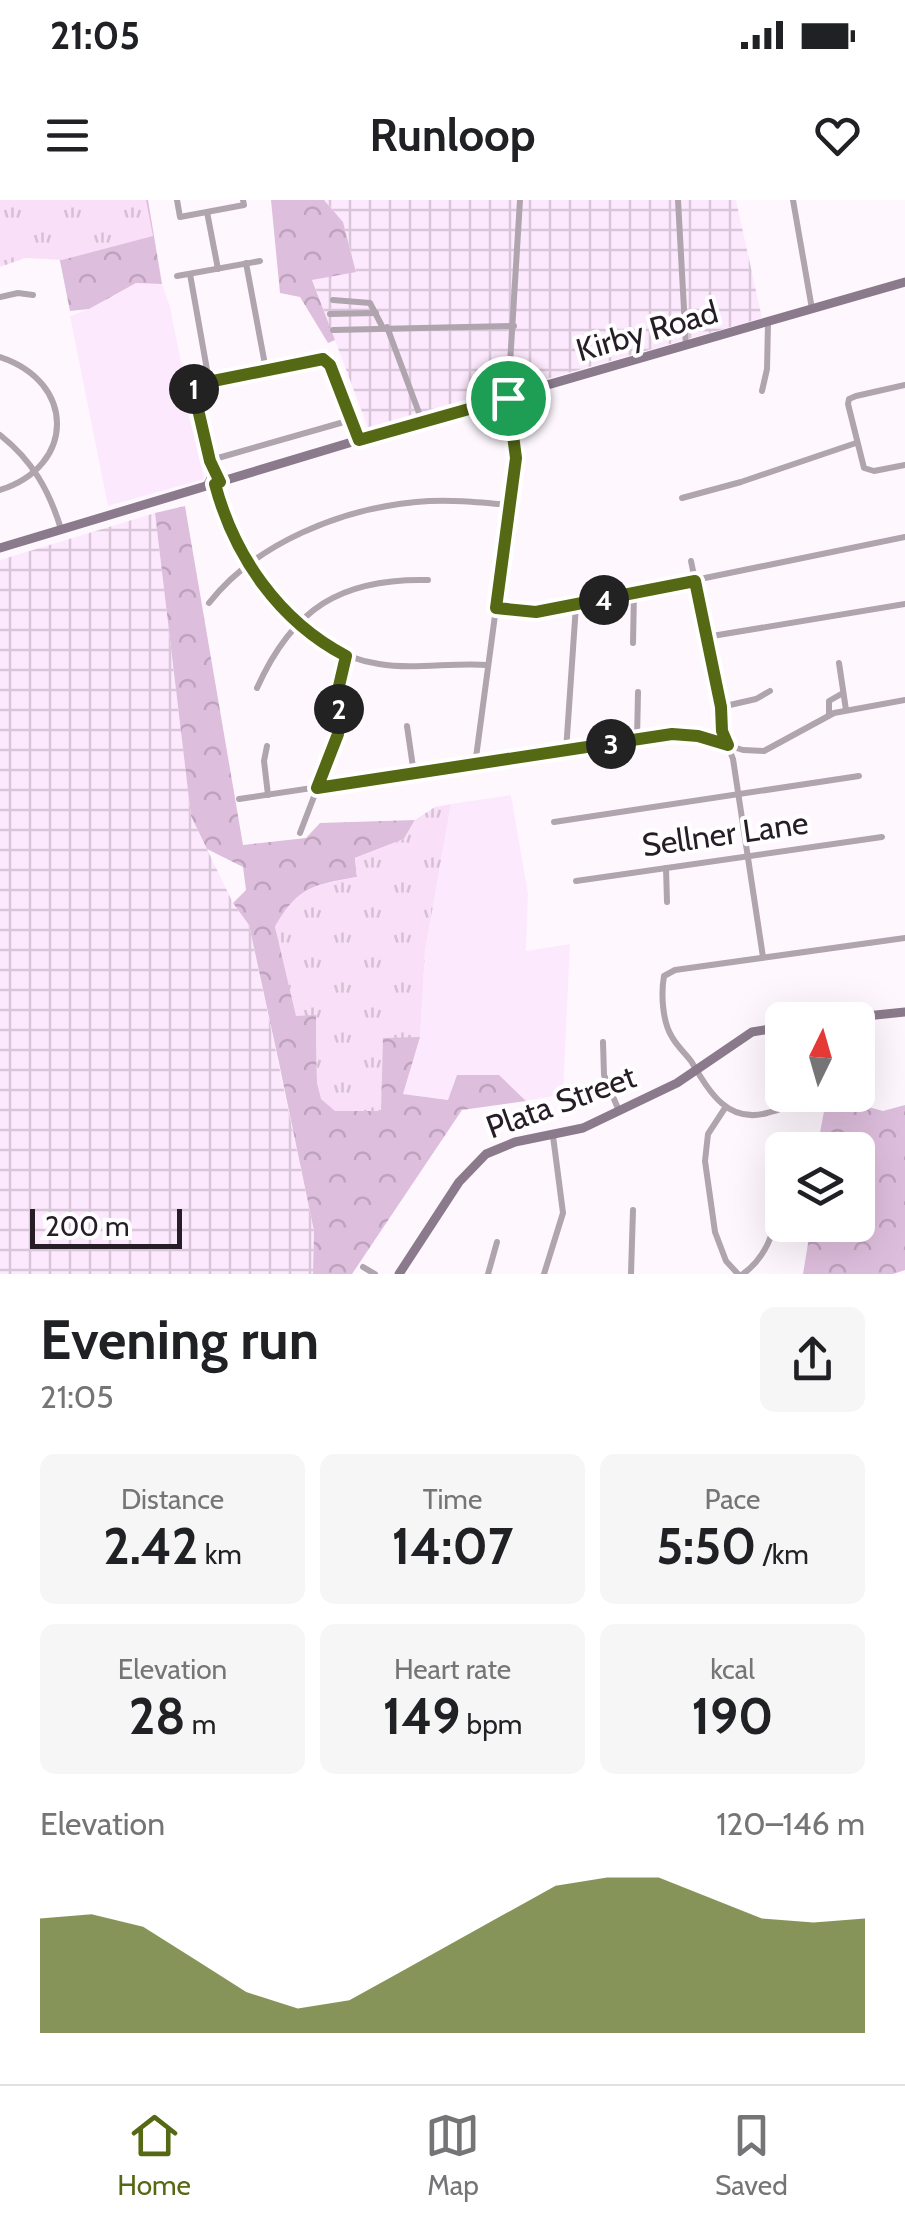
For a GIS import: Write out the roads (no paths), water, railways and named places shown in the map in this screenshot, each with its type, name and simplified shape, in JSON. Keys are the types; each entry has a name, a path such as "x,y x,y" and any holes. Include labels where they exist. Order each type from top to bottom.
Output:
{"main road":[{"name":"Kirby Road","path":"0,548 905,282"},
{"path":"875,1015 905,1012"},
{"name":"Plata Street","path":"399,1274 475,1163 505,1145 572,1132 620,1112 696,1071 752,1032 765,1030"}],"street":[{"path":"176,200 180,217 244,205 243,200"},
{"path":"475,765 516,449 508,398 520,200"},
{"path":"678,200 686,346"},
{"path":"792,200 812,309"},
{"path":"208,212 218,269"},
{"path":"177,276 260,261"},
{"path":"246,263 266,370"},
{"path":"190,274 209,381"},
{"path":"0,297 32,295"},
{"path":"333,300 370,302 385,328 422,422"},
{"path":"330,314 376,313"},
{"path":"762,391 767,369 768,323"},
{"path":"333,330 514,326"},
{"path":"0,358 35,376 54,405 57,427 48,460 26,480 0,490"},
{"path":"359,440 326,360 209,381 198,384 194,392 213,484 229,527 276,602 296,624 346,656 401,667 488,665"},
{"path":"905,385 849,399 856,443 866,470 874,472 905,465"},
{"path":"210,461 351,420"},
{"path":"0,435 36,471 62,528"},
{"path":"682,498 856,443"},
{"path":"210,461 209,479 213,484"},
{"path":"209,603 250,563 316,528 388,506 440,500 510,505"},
{"path":"496,608 530,613 905,538"},
{"path":"691,561 721,707 722,731 738,794 763,957"},
{"path":"257,688 273,654 296,624 319,603 343,591 378,583 428,580"},
{"path":"633,642 634,594"},
{"path":"706,636 905,604"},
{"path":"566,751 576,605"},
{"path":"300,833 338,734 339,686 346,656"},
{"path":"838,663 846,710"},
{"path":"721,707 756,699 770,691"},
{"path":"637,740 638,692"},
{"path":"828,715 829,701 843,693"},
{"path":"240,799 683,734 743,750 764,750 828,715 905,700"},
{"path":"407,726 414,774"},
{"path":"267,746 264,761 268,795"},
{"path":"554,822 859,776"},
{"name":"Sellner Lane","path":"576,881 882,837"},
{"path":"666,868 667,902"},
{"path":"770,1112 740,1114 725,1108 696,1071 670,1033 664,976 686,968 905,938"},
{"path":"603,1042 604,1075 620,1112"},
{"path":"725,1108 708,1134 705,1162 720,1249 741,1274 754,1265 769,1242"},
{"path":"544,1274 563,1213 553,1136"},
{"path":"631,1274 632,1210"},
{"path":"488,1274 497,1242"},
{"path":"363,1266 375,1274"}]}
